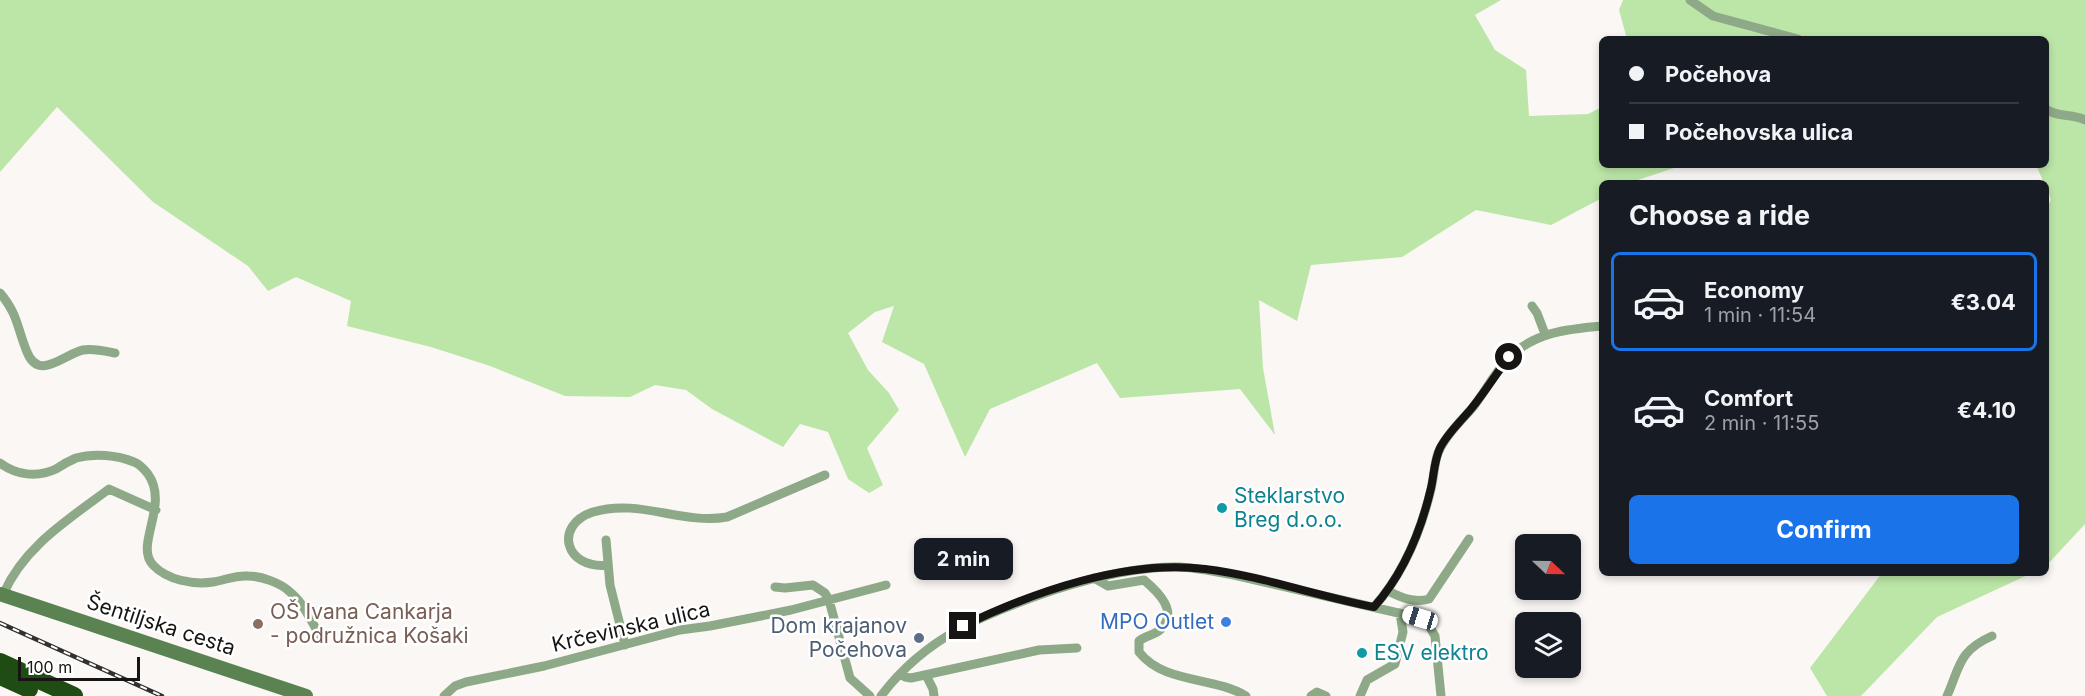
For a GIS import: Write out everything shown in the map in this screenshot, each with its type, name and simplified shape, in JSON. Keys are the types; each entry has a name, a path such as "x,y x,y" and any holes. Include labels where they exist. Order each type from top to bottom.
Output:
{"highway":[{"path":"0,662 74,696"},
{"path":"0,676 44,696"}],"street":[{"path":"1690,0 1713,16 1787,36"},
{"path":"2049,111 2078,116 2085,120"},
{"path":"0,293 10,304 27,353 37,364 51,365 89,349 115,353"},
{"path":"1532,306 1545,334"},
{"path":"1382,598 1410,550 1431,489 1441,446 1482,396 1509,357 1545,334 1599,326"},
{"path":"0,463 21,473 34,474 53,470 74,459 88,455 134,462 143,468 155,488 156,510 148,547 153,565 176,579 199,584 250,576 282,586 300,602 321,636"},
{"path":"608,565 597,566 585,562 576,558 572,552 570,533 575,522 582,517 601,510 639,508 712,520 727,517 825,475"},
{"name":"Šentiljska cesta","path":"156,510 109,489 34,548 2,594 306,696"},
{"path":"882,696 918,656 963,626 1000,608 1094,578 1154,568 1179,567 1206,569 1382,598 1420,601 1429,599 1469,539"},
{"path":"606,540 614,605 625,645"},
{"path":"1094,578 1108,586 1144,580 1164,598 1167,611 1164,624 1159,630 1139,641 1139,652 1144,658 1165,671 1228,687 1246,696"},
{"path":"775,587 813,585 825,593 830,600 850,678 870,696"},
{"name":"Krčevinska ulica","path":"444,696 455,686 466,682 544,666 680,630 780,613 886,585"},
{"path":"1382,598 1400,613 1420,618 1428,624 1435,636 1441,696"},
{"path":"1360,696 1367,681 1395,664 1403,632 1400,613"},
{"path":"1947,696 1961,659 1976,644 1992,636"},
{"path":"900,674 911,678 1039,651 1077,648"},
{"path":"926,675 934,696"},
{"path":"1311,696 1317,692 1326,696"}],"green space":[{"path":"0,0 1501,0 1475,15 1495,50 1526,70 1529,116 1588,114 1599,108 1599,168 1674,168 1638,180 1599,180 1599,200 1551,225 1476,210 1402,257 1311,265 1297,321 1259,300 1263,368 1275,435 1240,389 1120,398 1097,363 990,409 965,457 924,364 882,342 894,306 875,312 848,333 868,370 889,393 899,410 867,448 883,485 869,493 848,479 828,432 800,424 783,447 712,409 686,390 655,385 630,397 565,396 490,366 431,347 347,326 351,301 296,277 268,291 248,266 153,202 57,107 0,172"},
{"path":"1623,0 2085,0 2085,524 2049,563 2049,204 2051,200 2049,180 2043,180 2037,168 2049,168 2049,36 1626,36 1619,10"},
{"path":"1880,576 2026,576 1937,617 1861,696 1827,696 1810,668"}],"railway":[{"path":"0,623 162,696"}],"place":[{"name":"Steklarstvo Breg d.o.o.","path":"1222,508"},
{"name":"MPO Outlet","path":"1226,622"},
{"name":"OŠ Ivana Cankarja - podružnica Košaki","path":"258,624"},
{"name":"Dom krajanov Počehova","path":"919,638"},
{"name":"ESV elektro","path":"1362,653"}],"route":[{"path":"963,626 1000,608 1094,578 1154,568 1206,569 1374,607 1388,591 1410,550 1423,516 1441,446 1482,396 1509,357"}]}
